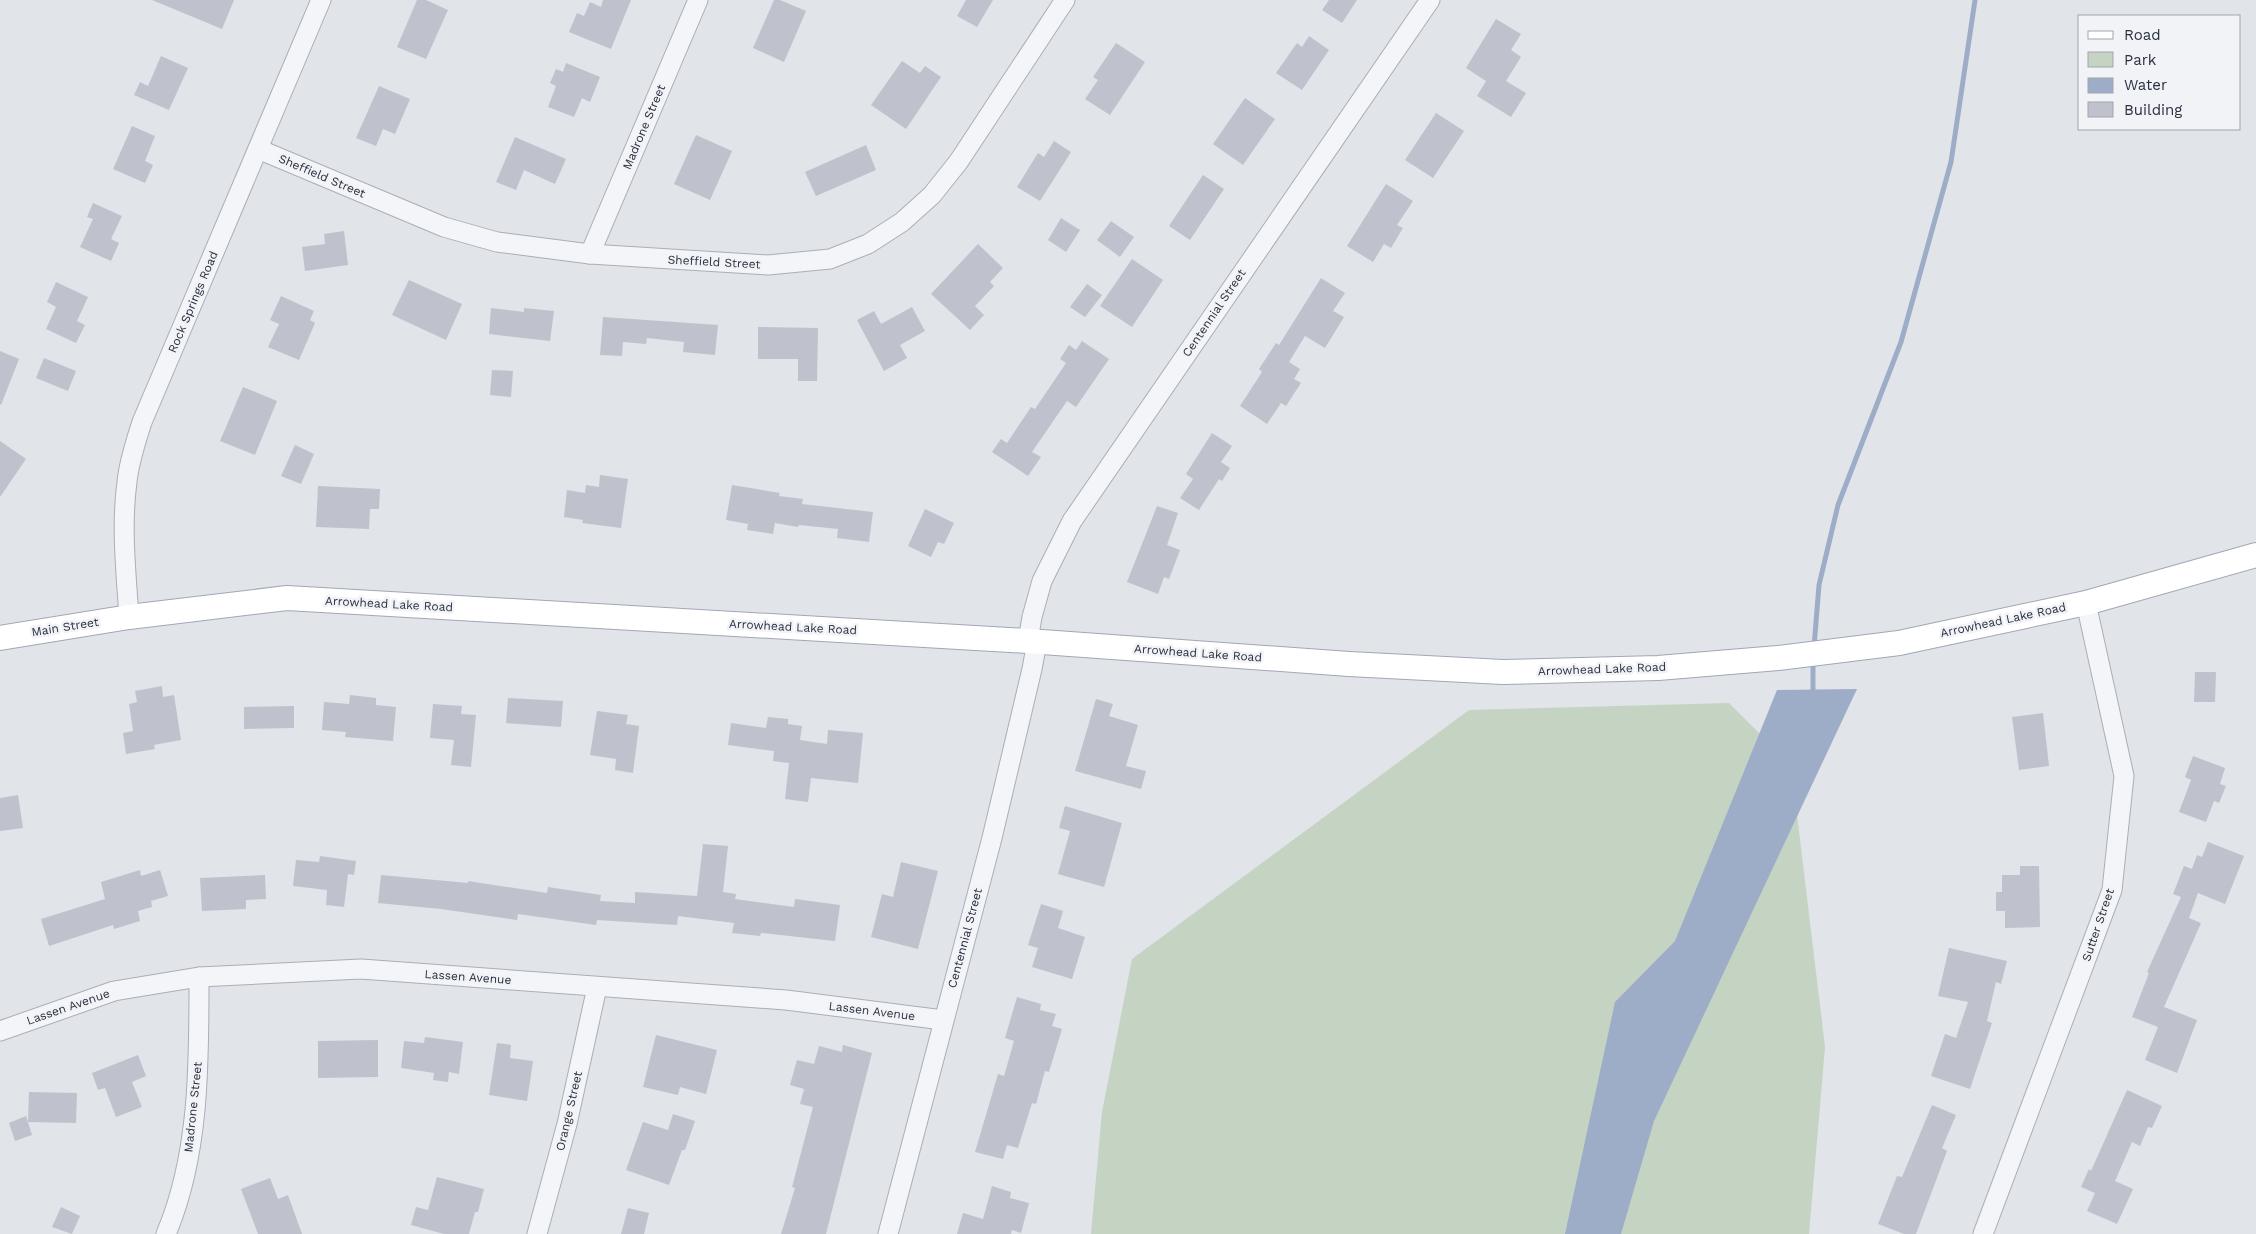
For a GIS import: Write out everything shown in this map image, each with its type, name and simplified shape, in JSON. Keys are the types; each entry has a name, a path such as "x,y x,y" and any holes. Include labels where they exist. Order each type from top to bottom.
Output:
{"main road":[{"name":"Arrowhead Lake Road","path":"129,617 287,598 1032,641 1349,664 1503,672 1658,668 1778,658 1899,643 2086,603 2256,555"},
{"name":"Main Street","path":"0,638 129,617"}],"street":[{"name":"Rock Springs Road","path":"129,617 125,565 125,510 127,481 135,444 321,0"},
{"name":"Madrone Street","path":"590,254 698,0"},
{"name":"Sheffield Street","path":"258,150 444,227 497,242 590,254 768,265 830,259 868,244 908,217 932,195 959,161 1065,0"},
{"name":"Centennial Street","path":"888,1234 992,838 1032,669 1032,617 1042,582 1072,521 1430,0"},
{"name":"Sutter Street","path":"1983,1234 2112,890 2124,776 2086,603"},
{"name":"Lassen Avenue","path":"0,1031 114,991 199,977 360,969 786,1000 943,1020"},
{"name":"Madrone Street","path":"166,1234 173,1217 191,1144 199,1069 199,977"},
{"name":"Orange Street","path":"537,1234 567,1124 597,987"}],"green space":[{"path":"1729,703 1791,765 1825,1047 1809,1234 1091,1234 1102,1112 1132,959 1469,710"}],"water":[{"path":"1857,689 1654,1121 1621,1234 1565,1234 1615,1002 1675,941 1777,690"}],"building":[{"path":"152,0 234,0 222,29"},
{"path":"417,0 426,0 448,10 426,59 397,47"},
{"path":"603,0 631,0 611,49 569,32 577,13 584,16 590,2 601,7"},
{"path":"774,0 780,0 806,11 784,62 753,48"},
{"path":"966,0 993,0 977,27 957,16"},
{"path":"1329,0 1357,0 1342,23 1322,10"},
{"path":"1496,19 1521,34 1511,50 1521,57 1506,81 1526,93 1511,117 1477,96 1486,81 1466,68"},
{"path":"1309,36 1329,50 1302,90 1276,73 1297,43 1302,47"},
{"path":"1116,43 1145,62 1110,115 1085,99 1098,80 1093,77"},
{"path":"161,56 188,68 169,110 134,95 140,82 148,86"},
{"path":"902,61 920,73 925,66 941,77 906,129 871,105"},
{"path":"566,63 600,77 590,102 582,98 574,117 548,107 556,86 550,83 556,69 563,72"},
{"path":"379,86 410,99 395,134 383,129 376,146 356,138"},
{"path":"1245,98 1275,119 1243,165 1213,144"},
{"path":"1436,113 1464,131 1433,178 1405,160"},
{"path":"132,126 155,136 145,161 153,165 145,183 113,169"},
{"path":"696,135 732,151 710,200 674,184"},
{"path":"515,137 566,159 555,184 524,170 516,190 496,182"},
{"path":"1054,141 1071,152 1040,201 1017,187 1038,153 1044,157"},
{"path":"866,145 876,170 816,196 805,172"},
{"path":"1203,175 1224,189 1190,240 1169,226"},
{"path":"1386,184 1413,201 1397,225 1403,228 1391,248 1384,244 1373,262 1347,246"},
{"path":"93,203 122,216 111,239 119,243 111,261 80,247 93,219 87,217"},
{"path":"1061,218 1080,230 1066,252 1048,240"},
{"path":"1111,221 1134,237 1120,257 1097,240"},
{"path":"344,231 348,265 305,271 302,247 325,244 324,234"},
{"path":"978,244 1003,268 990,282 994,286 975,306 984,315 970,330 931,294"},
{"path":"1132,259 1163,280 1132,327 1100,306"},
{"path":"1321,278 1345,293 1333,311 1344,317 1325,348 1305,336 1289,362 1300,369 1294,379 1301,383 1286,406 1281,403 1267,424 1240,406 1262,372 1259,369 1276,343 1279,345"},
{"path":"409,280 462,304 446,340 392,315"},
{"path":"56,282 88,297 77,321 85,325 76,343 46,329 56,307 47,302"},
{"path":"1087,284 1102,295 1085,317 1070,307"},
{"path":"281,296 314,311 310,320 315,323 299,360 268,347 279,324 270,320"},
{"path":"912,307 925,331 900,345 907,358 884,371 857,320 874,311 881,324"},
{"path":"491,308 524,312 524,308 554,311 550,341 489,334"},
{"path":"603,317 718,325 715,355 683,352 684,342 647,338 646,344 623,342 622,356 600,355"},
{"path":"758,327 818,328 817,381 798,381 798,359 758,359"},
{"path":"1082,341 1109,359 1076,407 1067,401 1032,452 1041,457 1028,476 992,452 1001,439 1007,443 1031,407 1035,409 1066,363 1060,359 1069,345 1076,350"},
{"path":"0,351 19,359 1,405 0,404"},
{"path":"44,358 76,371 68,391 36,378"},
{"path":"492,370 513,371 511,397 490,395"},
{"path":"243,387 277,401 255,455 220,441"},
{"path":"1212,433 1232,446 1221,462 1230,468 1222,481 1219,479 1199,510 1180,498 1193,479 1186,474"},
{"path":"0,441 26,459 0,497"},
{"path":"295,445 314,454 301,484 281,476"},
{"path":"600,475 628,479 621,528 582,523 583,520 564,517 567,490 585,493 586,485 599,487"},
{"path":"732,485 780,493 779,496 803,499 802,504 873,512 869,542 837,538 838,529 799,525 798,527 775,523 773,534 747,530 748,524 726,520"},
{"path":"318,486 380,489 379,509 370,509 369,529 316,527"},
{"path":"1157,506 1178,513 1167,545 1180,550 1169,579 1164,577 1158,594 1127,582"},
{"path":"925,509 954,523 944,544 938,542 931,557 908,546"},
{"path":"2195,672 2216,672 2215,702 2194,702"},
{"path":"162,686 163,697 174,695 181,740 154,745 155,749 126,754 123,733 133,731 129,704 137,702 135,691"},
{"path":"350,695 376,698 376,705 396,707 393,741 345,737 346,732 322,730 324,702 349,704"},
{"path":"508,698 563,701 561,727 506,723"},
{"path":"1096,699 1113,704 1109,716 1138,725 1126,766 1146,771 1141,789 1075,771"},
{"path":"433,704 462,706 461,714 476,715 471,767 451,765 454,740 430,738"},
{"path":"294,706 294,728 244,729 244,707"},
{"path":"597,711 628,715 626,724 639,726 633,773 615,770 616,759 590,755"},
{"path":"2043,713 2049,766 2019,770 2012,717"},
{"path":"768,717 788,719 788,724 802,726 800,740 827,744 828,730 863,733 858,783 811,778 808,802 785,799 789,763 773,761 774,751 728,745 731,723 766,728"},
{"path":"2193,756 2225,768 2220,784 2226,786 2219,803 2214,801 2206,822 2179,812 2191,780 2185,777"},
{"path":"18,795 23,828 0,831 0,798"},
{"path":"1065,806 1122,823 1104,887 1058,874 1070,831 1059,828"},
{"path":"2208,842 2244,856 2225,904 2198,893 2189,918 2201,923 2164,1007 2197,1020 2177,1073 2145,1060 2158,1027 2132,1017 2149,973 2147,972 2181,897 2173,894 2184,866 2192,869 2197,855 2202,857"},
{"path":"703,844 728,846 723,892 736,894 735,899 794,907 795,899 840,905 835,941 761,933 760,936 732,933 734,923 678,916 677,925 597,920 596,925 518,914 517,920 441,909 378,903 381,875 468,883 468,881 547,893 548,887 601,895 600,901 635,903 635,892 697,896"},
{"path":"320,856 356,861 354,875 348,874 344,907 326,905 327,890 293,886 296,860 319,862"},
{"path":"901,862 938,871 918,949 871,937 882,894 893,897"},
{"path":"2020,866 2039,866 2040,927 2005,928 2005,911 1996,911 1996,892 2002,892 2002,875 2020,875"},
{"path":"140,870 141,876 160,870 168,896 151,901 152,907 138,911 140,921 114,929 113,925 49,946 41,919 105,899 101,882"},
{"path":"265,875 266,899 246,900 246,909 202,911 200,878"},
{"path":"1041,904 1063,911 1058,928 1085,937 1072,979 1032,967 1038,948 1028,945"},
{"path":"1949,948 2007,961 2001,984 1996,982 1987,1021 1992,1023 1970,1089 1931,1076 1945,1034 1956,1038 1968,1002 1938,996"},
{"path":"1017,997 1041,1004 1040,1010 1056,1014 1052,1026 1062,1029 1049,1072 1045,1071 1036,1104 1032,1103 1018,1148 1007,1145 1003,1159 975,1152 998,1074 1004,1076 1014,1041 1005,1038"},
{"path":"656,1035 717,1050 706,1094 680,1087 678,1095 643,1087"},
{"path":"425,1037 463,1042 459,1074 449,1072 448,1082 433,1080 434,1073 401,1068 404,1041 424,1043"},
{"path":"378,1040 378,1077 318,1078 318,1041"},
{"path":"497,1043 511,1045 510,1058 533,1061 527,1101 489,1095"},
{"path":"843,1045 872,1053 826,1234 781,1234 795,1188 792,1187 813,1107 800,1104 804,1089 790,1085 797,1060 814,1064 819,1046 842,1052"},
{"path":"138,1055 146,1076 132,1082 142,1107 116,1117 105,1088 98,1090 92,1073"},
{"path":"2127,1090 2162,1106 2152,1128 2148,1127 2140,1146 2132,1142 2115,1181 2133,1189 2117,1224 2087,1211 2095,1193 2081,1187 2089,1169 2091,1171"},
{"path":"29,1092 77,1093 76,1123 28,1122"},
{"path":"1932,1105 1956,1115 1942,1148 1947,1151 1916,1234 1904,1234 1878,1224 1897,1176 1902,1177"},
{"path":"673,1114 695,1121 685,1150 682,1150 669,1185 626,1170 643,1122 668,1130"},
{"path":"26,1116 32,1135 15,1141 9,1123"},
{"path":"437,1177 484,1189 478,1212 475,1212 469,1234 444,1234 411,1225 416,1207 428,1210"},
{"path":"270,1178 278,1199 288,1195 302,1234 258,1234 241,1189"},
{"path":"992,1186 1011,1192 1010,1198 1029,1203 1021,1233 1012,1230 1011,1234 957,1234 963,1213 983,1219"},
{"path":"61,1207 80,1216 72,1234 52,1227"},
{"path":"628,1208 649,1213 644,1234 621,1234"}],"waterway":[{"path":"1814,647 1819,585 1838,505 1901,342 1951,162 1975,0"},
{"path":"1813,661 1813,695"}]}
